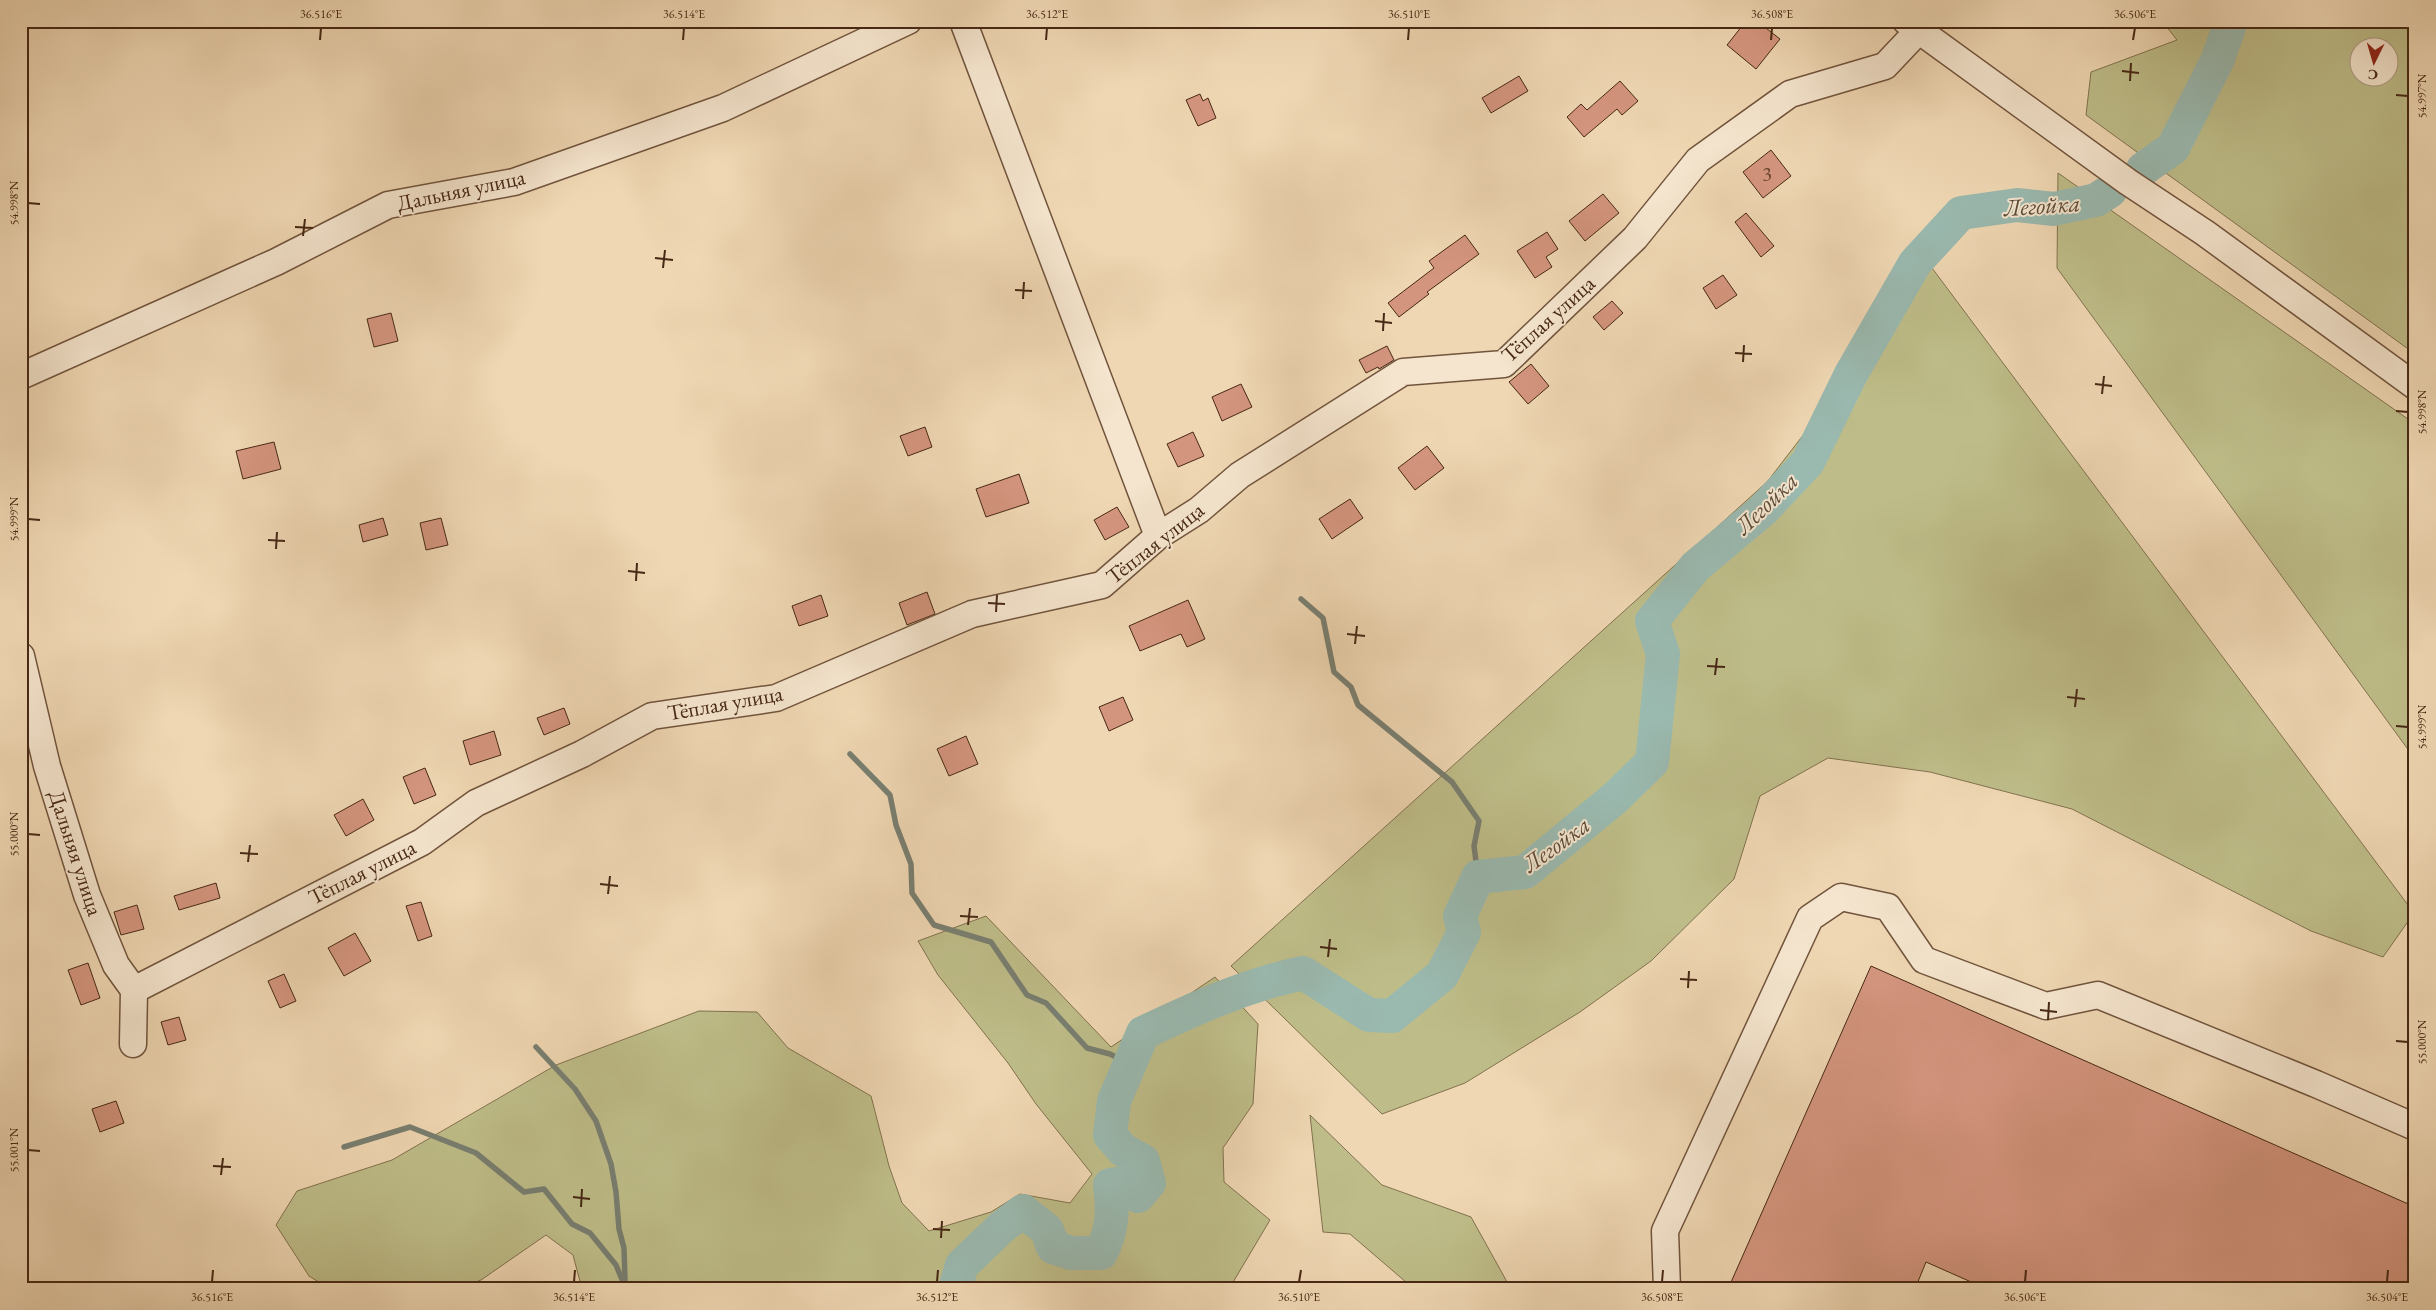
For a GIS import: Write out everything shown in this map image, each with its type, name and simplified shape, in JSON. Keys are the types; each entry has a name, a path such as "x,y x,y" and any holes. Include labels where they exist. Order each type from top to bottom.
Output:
{"street":[{"name":"Дальняя улица","path":"21,376 276,262 388,205 514,182 723,108 908,21"},
{"path":"963,21 1158,536"},
{"path":"1913,26 2120,176 2205,233 2415,386"},
{"name":"Тёплая улица","path":"134,990 422,842 476,803 582,754 652,716 776,698 972,614 1102,585 1158,536 1199,510 1240,475 1403,372 1504,364 1636,238 1698,160 1790,94 1885,66 1913,26"},
{"name":"Дальняя улица","path":"21,656 47,766 87,895 116,965 134,990"},
{"path":"1667,1289 1665,1231 1810,918 1841,897 1888,907 1924,960 2046,1006 2098,994 2415,1127"},
{"path":"133,1044 134,990"}],"shaded area":[{"path":"2162,21 2415,21 2415,354 2086,115 2091,72 2177,40"},
{"path":"2058,173 2415,424 2415,759 2057,268"},
{"path":"1932,268 2414,913 2383,957 2311,931 2072,809 1930,772 1828,758 1760,796 1734,879 1651,961 1580,1012 1465,1083 1382,1114 1231,966 1767,482"},
{"path":"986,916 1111,1047 1215,977 1258,1024 1253,1104 1223,1148 1224,1182 1270,1220 1229,1289 582,1289 573,1255 546,1235 481,1280 456,1289 330,1289 309,1276 276,1225 297,1191 392,1160 556,1065 699,1011 757,1012 788,1048 871,1096 889,1166 902,1203 929,1231 991,1212 1020,1194 1070,1203 1092,1174 1036,1104 1008,1063 938,975 918,941"},
{"path":"1310,1115 1382,1185 1471,1217 1511,1289 1414,1289 1350,1234 1323,1232"}],"building":[{"path":"1746,21 1757,21 1780,39 1756,69 1727,45"},
{"path":"1519,76 1528,91 1491,113 1482,98"},
{"path":"1620,81 1638,101 1622,115 1617,109 1584,137 1567,117 1581,104 1587,110"},
{"path":"1200,94 1203,101 1208,98 1216,118 1198,126 1186,100"},
{"path":"1771,150 1791,176 1763,198 1743,172"},
{"path":"1603,194 1619,213 1585,241 1569,221"},
{"path":"1746,213 1774,246 1761,257 1735,222"},
{"path":"1547,232 1558,249 1546,257 1552,267 1535,278 1517,251"},
{"path":"1465,235 1479,254 1427,292 1429,294 1399,317 1388,303 1434,268 1429,261"},
{"path":"1723,275 1737,295 1716,309 1703,288"},
{"path":"1612,301 1623,313 1604,330 1593,317"},
{"path":"391,313 398,341 374,347 367,319"},
{"path":"1387,346 1394,360 1379,369 1378,367 1366,373 1359,360"},
{"path":"1531,364 1549,386 1528,404 1509,382"},
{"path":"1241,384 1252,407 1222,421 1212,397"},
{"path":"925,427 932,447 908,456 900,436"},
{"path":"1193,432 1204,456 1178,467 1167,444"},
{"path":"274,442 281,469 243,479 236,451"},
{"path":"1427,446 1444,468 1415,490 1398,468"},
{"path":"1019,474 1029,503 986,517 976,489"},
{"path":"1350,499 1363,518 1332,539 1319,519"},
{"path":"1117,507 1129,527 1105,540 1094,520"},
{"path":"383,518 388,535 363,542 359,525"},
{"path":"441,518 448,545 426,550 420,523"},
{"path":"927,592 935,614 907,625 899,603"},
{"path":"821,595 828,616 799,626 792,606"},
{"path":"1188,600 1205,639 1187,647 1181,634 1140,651 1129,626"},
{"path":"1123,697 1133,720 1109,731 1099,707"},
{"path":"564,708 570,724 544,735 537,718"},
{"path":"494,731 501,755 470,765 463,741"},
{"path":"966,736 978,764 949,776 937,749"},
{"path":"425,768 436,795 414,804 403,777"},
{"path":"363,799 374,820 346,836 334,815"},
{"path":"216,883 220,898 179,910 174,896"},
{"path":"421,902 432,936 418,941 406,906"},
{"path":"137,905 144,929 121,935 114,912"},
{"path":"355,933 371,961 344,976 328,948"},
{"path":"88,963 100,998 81,1005 68,970"},
{"path":"1871,966 2415,1207 2415,1289 1987,1289 1926,1262 1915,1289 1728,1289"},
{"path":"284,974 296,1001 280,1008 268,981"},
{"path":"179,1017 186,1040 168,1045 161,1022"},
{"path":"116,1101 124,1123 100,1132 92,1109"}],"waterway":[{"name":"Легойка","path":"2143,169 2173,148 2218,59 2231,21"},
{"name":"Легойка","path":"955,1289 962,1265 1002,1227 1023,1211 1047,1230 1053,1247 1071,1253 1101,1253 1110,1228 1112,1203 1110,1185 1123,1183 1138,1196 1149,1183 1143,1161 1123,1150 1110,1135 1114,1101 1143,1033 1202,1006 1241,991 1303,973 1369,1015 1392,1016 1442,975 1464,932 1460,916 1478,877 1525,872 1615,798 1652,762 1663,654 1652,621 1695,567 1763,510 1808,462 1851,374 1915,263 1961,213 2017,205 2054,209 2096,200 2110,191"},
{"path":"1301,599 1323,618 1334,672 1351,687 1358,705 1452,782 1479,821 1474,846 1478,877"},
{"path":"850,754 890,795 896,825 911,864 912,893 934,925 991,942 1027,995 1046,1003 1087,1048 1110,1054 1130,1064"},
{"path":"536,1047 575,1089 596,1121 611,1164 616,1192 619,1229 624,1248 625,1280"},
{"path":"344,1147 410,1127 476,1153 524,1192 544,1189 572,1224 590,1233 616,1265 626,1289"}]}
